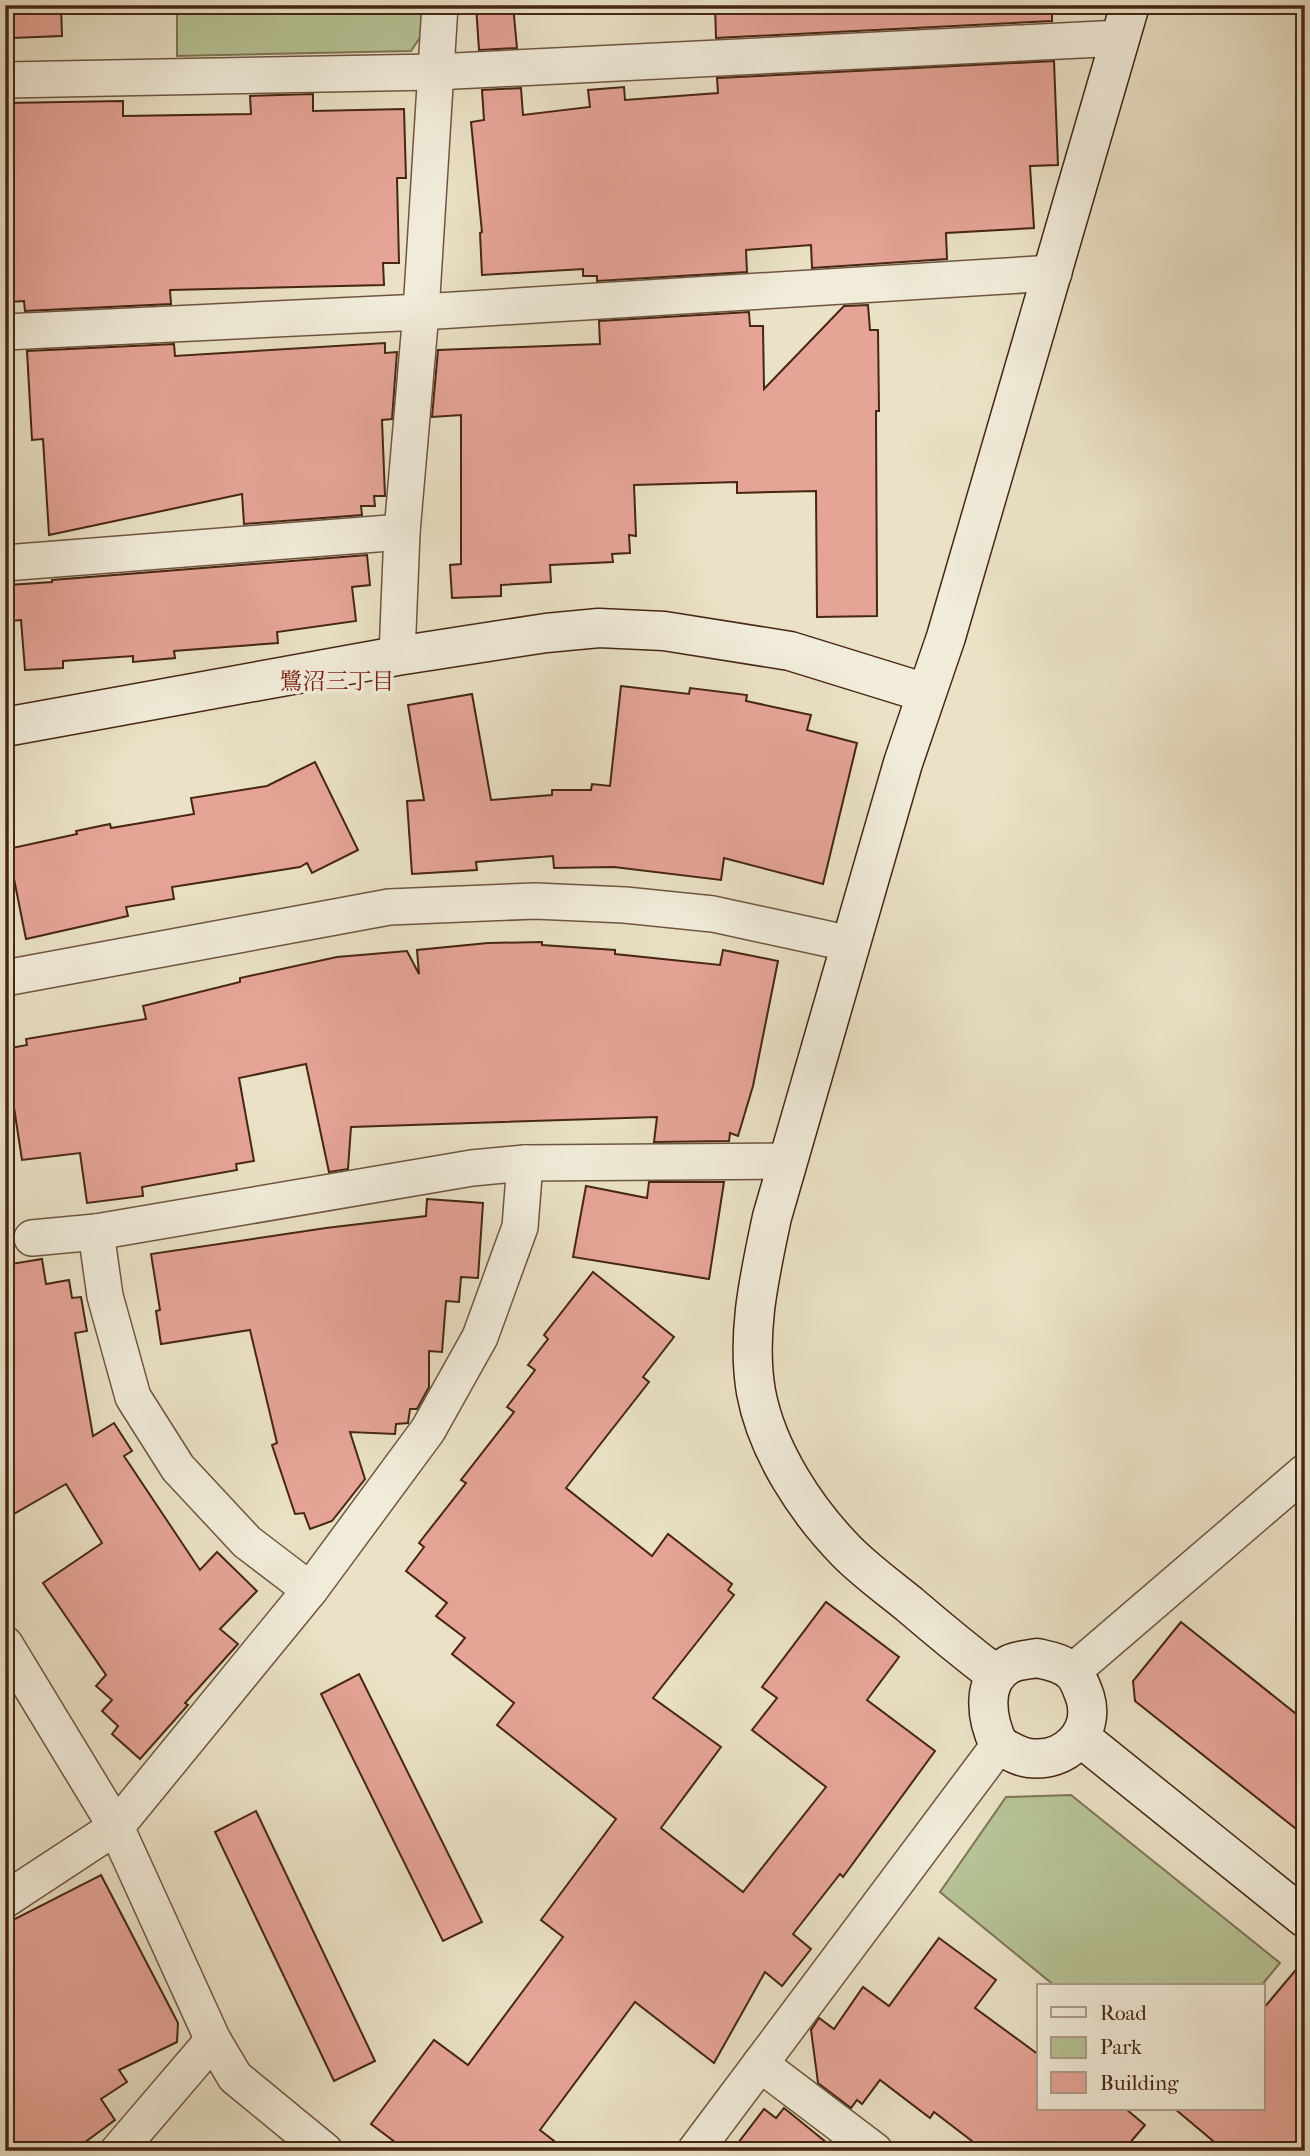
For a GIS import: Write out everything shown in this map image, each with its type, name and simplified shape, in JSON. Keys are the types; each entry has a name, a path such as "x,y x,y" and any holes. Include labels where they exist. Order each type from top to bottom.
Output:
{"street":[{"path":"397,656 402,532 421,312 440,5"},
{"path":"5,80 435,72 1126,21 946,637 903,763 772,1217 758,1285 753,1337 756,1391 768,1432 790,1477 823,1526 841,1545 996,1675"},
{"path":"5,332 421,312 1054,274"},
{"path":"5,563 402,532"},
{"path":"5,727 397,656 599,628 664,631 790,651 926,694"},
{"path":"5,978 389,907 522,901 625,905 713,914 851,944"},
{"path":"32,1238 96,1232 472,1168 525,1163 788,1161"},
{"path":"5,1900 116,1827 310,1590 428,1430 480,1337 520,1227 525,1163"},
{"path":"96,1232 105,1296 133,1397 178,1468 247,1542 310,1590"},
{"path":"1072,1672 1305,1472"},
{"path":"5,1644 116,1827 213,2040 235,2077 325,2151"},
{"path":"1037,1658 1056,1662 1072,1672 1081,1685 1086,1703 1087,1719 1080,1737 1060,1754 1042,1758 1027,1758 999,1745 989,1718 988,1700 996,1675 1007,1665 1037,1658"},
{"path":"1080,1737 1305,1918"},
{"path":"695,2151 999,1745"},
{"path":"118,2151 213,2040"},
{"path":"760,2064 875,2151"}],"green space":[{"path":"177,5 428,5 427,27 411,51 177,56"},
{"path":"1071,1795 1280,1963 1263,1984 1053,1984 940,1892 1006,1797"}],"building":[{"path":"11,5 61,5 62,36 12,38"},
{"path":"476,5 513,5 517,48 479,50"},
{"path":"715,5 1052,5 1052,21 716,38"},
{"path":"1054,61 1058,165 1030,166 1034,228 946,233 947,259 812,268 811,245 746,250 747,272 597,281 597,276 583,276 583,269 482,275 482,232 471,122 484,120 482,90 521,88 523,115 590,107 588,90 624,87 625,100 718,93 717,78"},
{"path":"313,94 313,111 404,109 406,178 397,178 399,263 383,263 384,285 170,290 171,304 25,311 24,301 9,302 8,289 5,289 5,103 123,101 123,116 251,114 250,96"},
{"path":"868,305 870,330 878,330 877,616 817,617 816,491 737,493 737,482 634,485 636,536 629,535 630,553 612,554 613,562 550,565 551,582 501,585 501,596 452,598 450,565 461,564 461,415 432,417 438,350 600,344 599,321 749,312 750,326 763,326 764,389 844,306"},
{"path":"385,343 385,353 397,352 392,419 382,420 385,496 374,496 375,506 361,506 362,515 244,524 242,494 49,535 43,439 32,440 27,351 174,344 175,356"},
{"path":"367,555 370,585 352,587 356,621 277,632 278,643 174,651 175,658 133,662 133,656 63,661 63,668 25,670 21,620 11,621 9,585"},
{"path":"621,686 689,694 690,688 747,695 746,701 811,715 807,730 857,743 823,884 724,858 721,880 614,867 554,868 553,856 476,862 477,870 412,874 407,801 424,800 408,705 472,694 491,800 552,795 552,790 591,790 592,784 610,786"},
{"path":"315,762 358,850 312,873 307,863 300,867 172,887 174,899 126,907 128,916 26,939 8,849 110,824 111,828 194,814 191,798 267,786"},
{"path":"542,942 542,945 615,950 615,954 720,965 723,950 778,961 753,1086 738,1136 730,1133 729,1141 654,1142 657,1117 351,1127 348,1169 329,1172 306,1064 239,1078 254,1161 236,1164 237,1170 142,1187 143,1196 87,1203 80,1153 22,1160 5,1049 27,1045 26,1039 146,1019 143,1006 240,982 240,978 337,957 407,951 419,974 417,950 488,943"},
{"path":"649,1182 724,1182 709,1279 573,1257 586,1186 647,1198"},
{"path":"427,1199 483,1203 478,1278 461,1277 459,1302 446,1301 442,1352 429,1351 429,1387 417,1409 410,1409 408,1423 396,1424 395,1434 350,1432 365,1479 332,1521 310,1529 304,1513 295,1514 272,1445 277,1443 250,1330 161,1344 156,1311 160,1310 151,1254 426,1216"},
{"path":"42,1259 46,1284 69,1280 72,1298 81,1297 87,1331 75,1333 93,1436 114,1423 132,1451 124,1456 200,1570 217,1552 257,1591 220,1629 238,1644 140,1759 112,1734 118,1726 102,1711 112,1700 96,1686 106,1675 43,1583 102,1543 66,1484 5,1519 5,1265"},
{"path":"593,1272 674,1337 643,1377 649,1382 566,1488 652,1556 668,1534 732,1584 728,1590 734,1595 653,1698 721,1747 661,1828 743,1892 826,1787 752,1730 777,1698 762,1687 826,1602 899,1657 867,1700 935,1751 843,1877 840,1874 793,1934 811,1949 782,1986 765,1972 714,2063 635,2002 540,2130 567,2151 407,2151 371,2124 434,2040 468,2065 563,1937 541,1920 616,1819 497,1725 514,1703 452,1654 465,1638 436,1616 447,1603 406,1571 424,1547 419,1543 466,1483 461,1480 514,1412 507,1407 535,1370 528,1365 548,1339 544,1335"},
{"path":"1181,1622 1305,1721 1305,1836 1135,1701 1133,1681"},
{"path":"359,1674 482,1922 443,1941 321,1694"},
{"path":"256,1811 375,2061 334,2081 215,1832"},
{"path":"101,1875 178,2023 177,2042 119,2070 127,2082 101,2099 115,2120 73,2151 5,2151 5,1924"},
{"path":"939,1938 996,1980 975,2008 1037,2054 1037,2110 1127,2110 1145,2125 1123,2151 985,2151 934,2112 930,2118 880,2080 862,2104 857,2100 851,2108 818,2083 811,2030 819,2018 834,2029 863,1987 889,2006"},
{"path":"1305,1959 1305,2151 1225,2151 1176,2110 1264,2110 1264,2008"},
{"path":"784,2108 837,2151 732,2151 764,2109 776,2118"}],"district":[{"name":"鷺沼三丁目","path":"337,681"}]}
